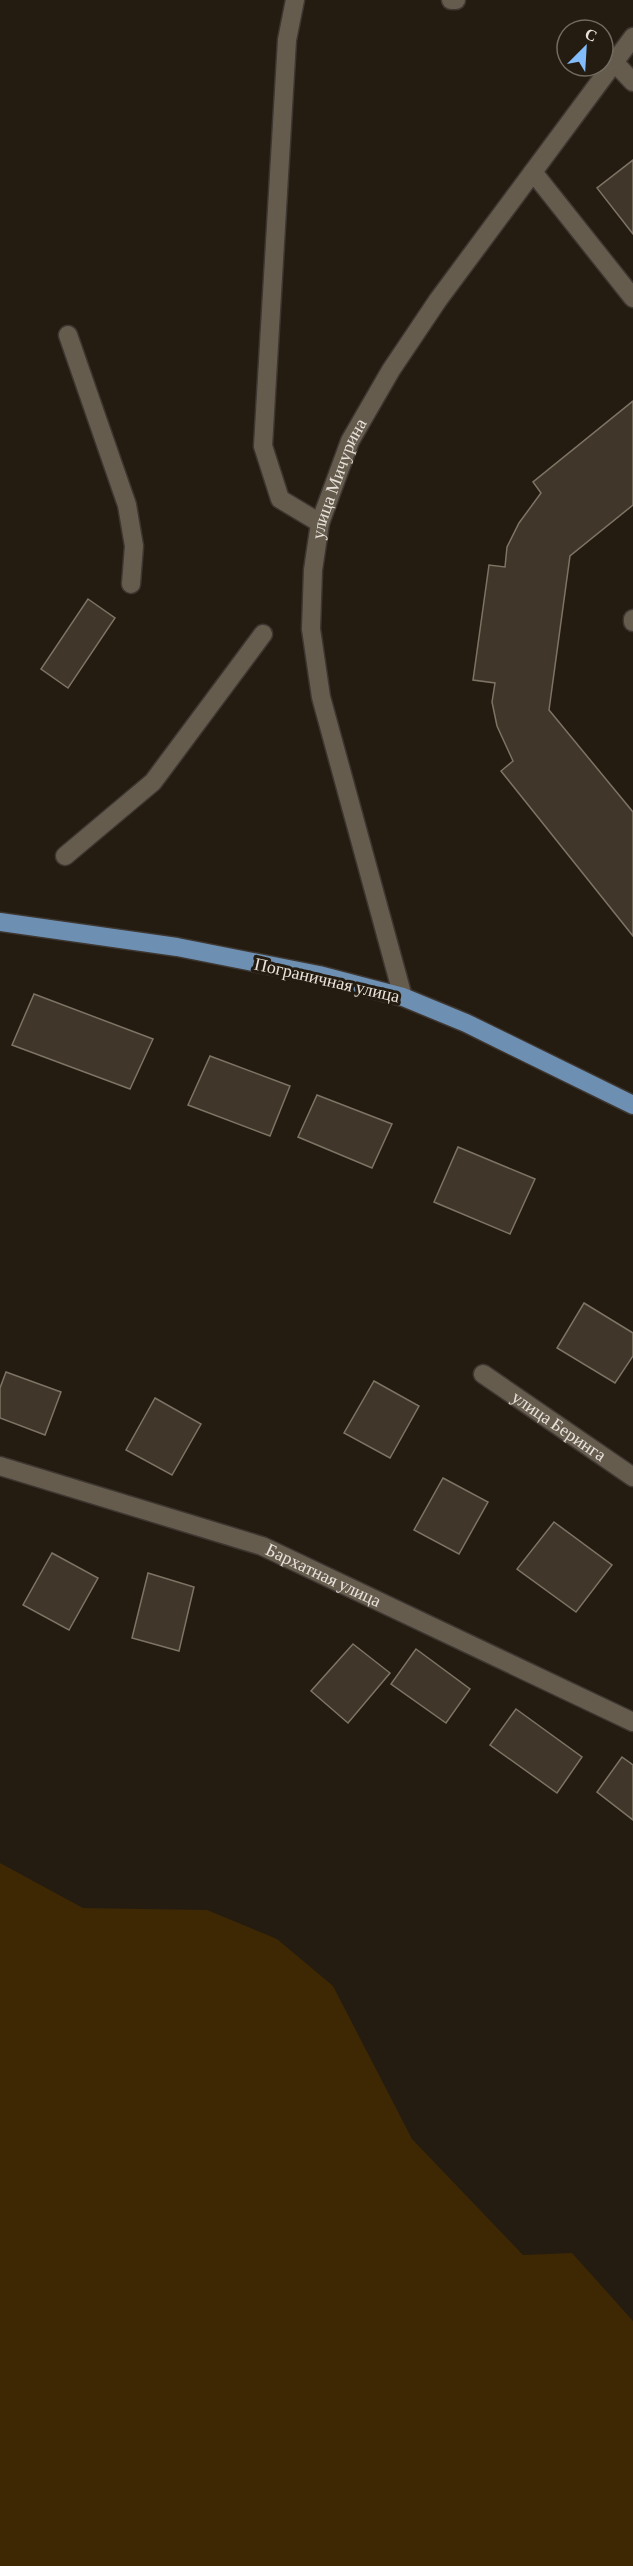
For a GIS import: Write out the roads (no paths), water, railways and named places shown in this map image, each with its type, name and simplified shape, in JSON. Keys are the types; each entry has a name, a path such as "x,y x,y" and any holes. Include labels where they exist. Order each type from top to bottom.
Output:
{"main road":[{"name":"Пограничная улица","path":"0,922 177,947 319,975 403,997 466,1023 633,1105"}],"street":[{"path":"295,0 287,40 263,446 280,499 320,523"},
{"path":"451,0 456,0"},
{"name":"улица Мичурина","path":"615,63 633,37"},
{"path":"615,63 633,82"},
{"name":"улица Мичурина","path":"403,997 321,697 311,629 313,570 320,523 350,441 391,370 438,300 604,78"},
{"path":"533,172 633,298"},
{"path":"68,335 127,505 134,546 131,584"},
{"path":"65,856 153,782 263,634"},
{"name":"улица Беринга","path":"483,1374 633,1477"},
{"name":"Бархатная улица","path":"0,1466 262,1546 633,1722"}]}
